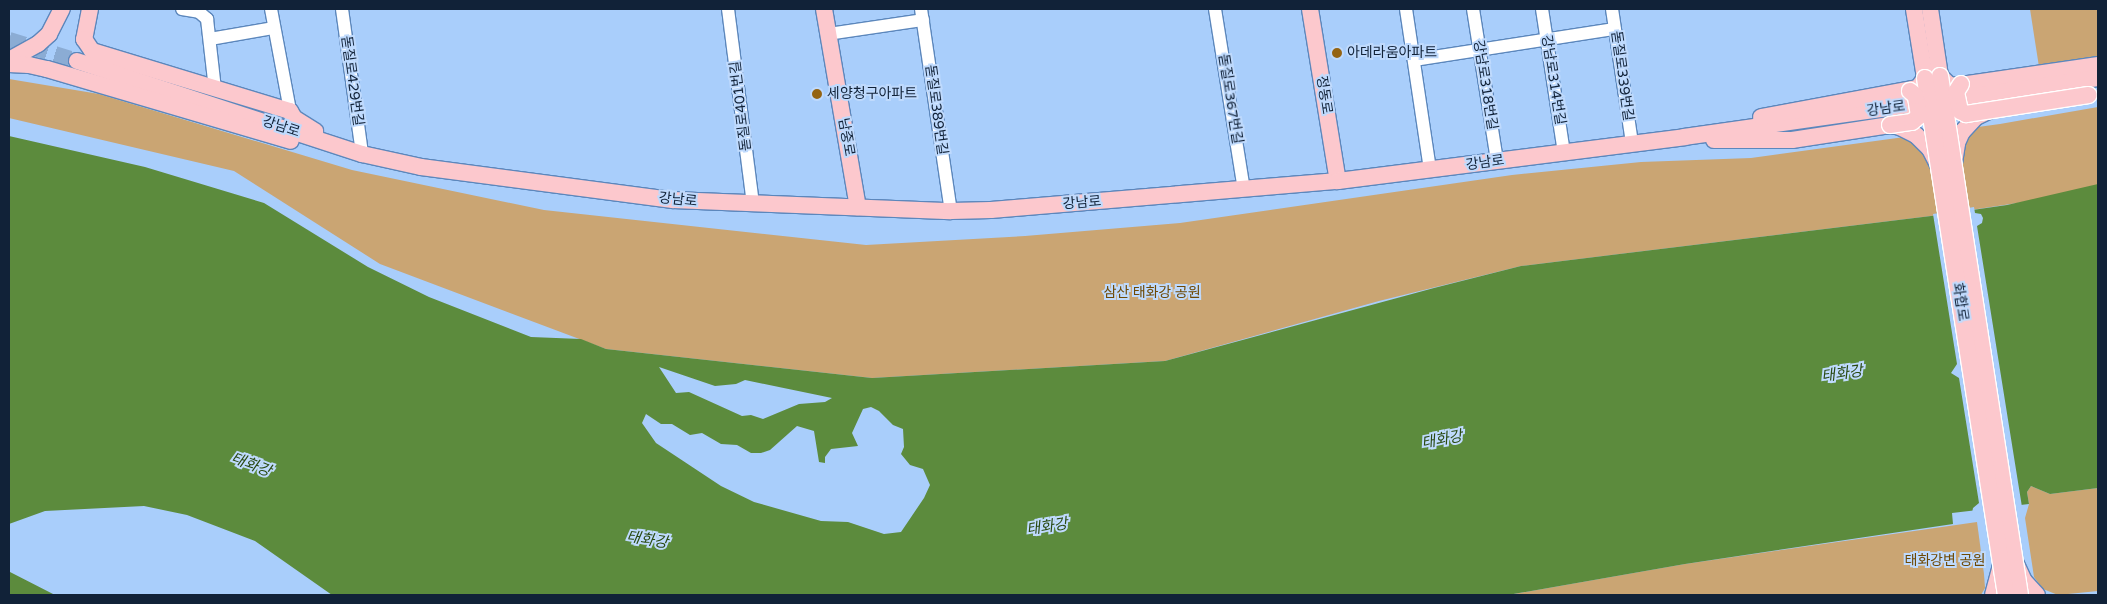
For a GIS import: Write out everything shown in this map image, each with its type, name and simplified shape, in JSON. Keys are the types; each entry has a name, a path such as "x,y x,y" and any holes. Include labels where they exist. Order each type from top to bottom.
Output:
{"main road":[{"path":"9,60 38,44 49,34 62,9"},
{"path":"90,9 84,39 92,50 215,90 290,111 294,118 339,146"},
{"name":"남중로","path":"824,9 858,207"},
{"name":"정동로","path":"1310,9 1338,181"},
{"name":"화합로","path":"1914,9 1933,77"},
{"name":"화합로","path":"1930,9 1933,77 1946,166 2009,564 2020,595"},
{"path":"9,52 38,44"},
{"name":"강남로","path":"77,61 362,154 421,167 673,200 951,211 990,210 1338,181 1684,137 2098,78"},
{"path":"9,64 29,65 47,69 336,154 388,164 421,167"},
{"path":"1684,137 1788,111 1910,91 1918,88 1933,77 1948,84 1961,84 2091,65"},
{"path":"1961,84 1956,92 1962,113 1989,111 2094,94"},
{"path":"1684,137 1722,141 1792,140 1912,122 1919,116 1916,96 1910,91"},
{"path":"1890,125 1900,127 1916,135 1946,166 1962,132 1976,118 1989,111"},
{"path":"1993,595 2009,564 2037,595"},
{"name":"화합로","path":"2006,595 2009,564"}],"street":[{"path":"182,9 207,14 215,90"},
{"path":"271,9 290,111"},
{"name":"돋질로429번길","path":"342,9 362,154"},
{"name":"돋질로401번길","path":"728,9 753,204"},
{"name":"돋질로367번길","path":"1215,9 1244,190"},
{"path":"1406,9 1430,170"},
{"name":"강남로318번길","path":"1473,9 1497,161"},
{"name":"강남로314번길","path":"1542,9 1564,152"},
{"name":"돋질로339번길","path":"1612,9 1632,143"},
{"path":"828,34 922,14"},
{"name":"돋질로389번길","path":"922,14 951,211"},
{"path":"210,39 274,28"},
{"path":"1414,60 1615,29"}],"green space":[{"path":"2030,9 2098,9 2098,60 2039,67"},
{"name":"삼산 태화강 공원","path":"9,79 99,94 352,170 544,210 866,245 1025,236 1180,223 1512,175 1641,162 1751,158 2000,124 2098,107 2098,191 1931,216 1521,266 1379,301 1165,361 872,378 606,349 380,264 234,171 9,118"},
{"path":"2031,486 2050,494 2098,488 2098,591 2058,595 2043,589 2034,577 2025,518 2029,504 2027,492"},
{"name":"태화강변 공원","path":"1977,522 1985,588 1981,595 1508,595 1685,564"}],"water":[{"name":"태화강","path":"9,136 145,167 264,203 368,267 429,297 531,337 581,339 606,349 872,378 1165,361 1521,266 1931,216 2007,205 2098,184 2098,488 2050,494 2031,486 2027,492 2029,504 1952,513 1953,524 1685,564 1508,595 332,595 255,541 187,515 144,506 45,511 9,524","holes":["659,367 715,386 736,384 745,380 832,398 825,402 799,404 763,419 751,415 742,416 689,392 676,393","871,407 879,411 893,425 903,429 904,447 901,454 910,465 923,469 930,485 924,498 901,532 884,534 848,522 821,521 754,502 721,486 656,443 642,423 646,414 661,424 672,424 690,435 702,433 721,444 737,445 751,453 761,453 770,450 797,426 814,431 819,462 825,463 825,457 831,449 858,446 852,433 863,409"]},
{"path":"10,572 55,595 9,595"}],"pier":[{"path":"1974,207 1975,213 1981,214 1983,218 1982,223 1977,226 2022,507 1972,513 1973,508 1979,503 1959,378 1951,373 1957,364 1933,214"}],"tunnel":[{"path":"9,40 77,61"}],"place":[{"name":"아데라움아파트","path":"1337,53"},
{"name":"세양청구아파트","path":"817,94"}]}
